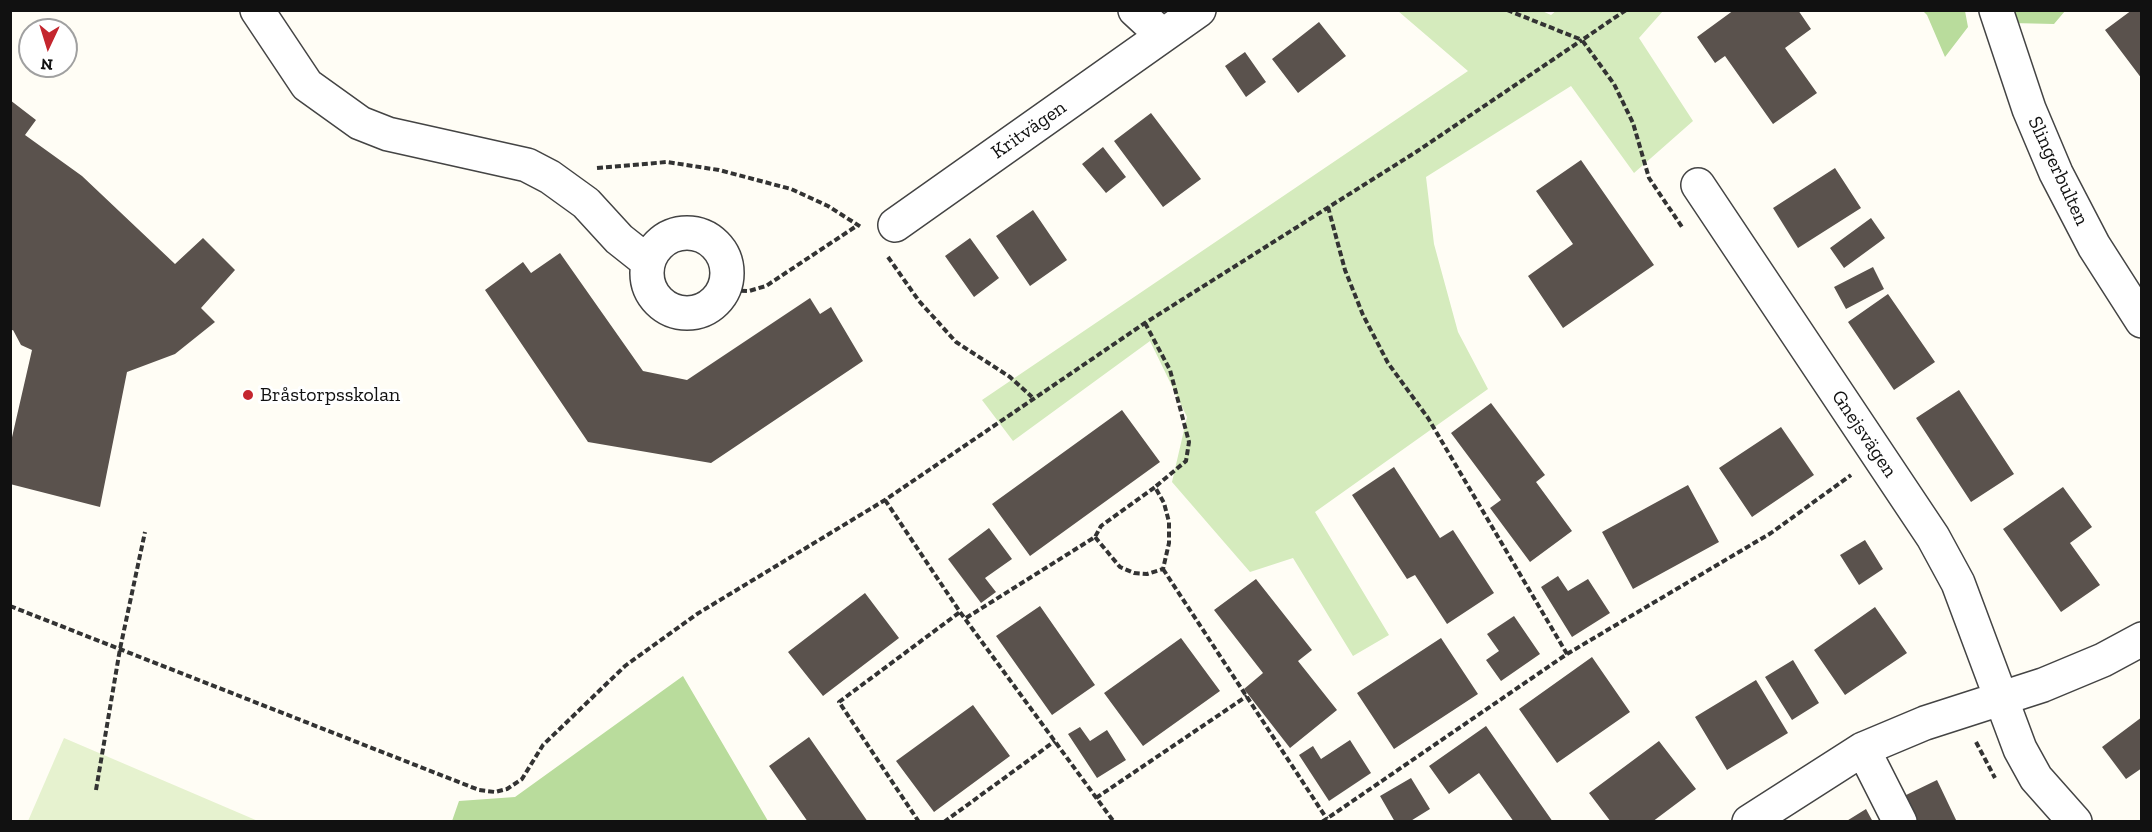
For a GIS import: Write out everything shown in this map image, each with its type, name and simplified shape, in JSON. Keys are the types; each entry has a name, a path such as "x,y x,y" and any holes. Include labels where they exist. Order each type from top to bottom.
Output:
{"street":[{"path":"257,10 307,85 360,123 388,134 527,165 550,177 586,203 619,239 648,262"},
{"path":"1135,10 1162,35"},
{"name":"Kritvägen","path":"881,235 1199,10"},
{"name":"Slingerbulten","path":"1996,10 2028,109 2056,173 2094,246 2142,321"},
{"name":"Gnejsvägen","path":"1698,185 1933,537 1958,583 2020,749 2036,778 2075,822"},
{"path":"674,235 701,235 712,242 726,264 727,278 723,290 716,302 692,313 667,309 656,300 649,288 646,276 653,250 662,240 674,235"},
{"path":"1749,822 1863,749 2103,660 2142,639"},
{"path":"1863,749 1900,822"}],"path":[{"path":"10,606 386,756 479,790 495,792 522,779 543,745 625,666 698,614 885,500 1032,397 1145,322 1416,152 1582,40 1506,10"},
{"path":"1626,10 1582,40 1614,84 1633,123 1649,178 1688,235"},
{"path":"592,168 667,162 719,170 791,189 828,206 858,225 881,235 919,301 956,342 1010,376 1032,397"},
{"path":"1328,207 1349,279 1363,315 1388,363 1428,418 1567,654"},
{"path":"723,290 749,291 766,286 858,225"},
{"path":"966,618 1095,537 1101,525 1155,487 1186,461 1189,442 1170,370 1145,322"},
{"path":"1322,822 1567,654 1771,533 1854,473 1860,482"},
{"path":"1155,487 1164,504 1168,522 1169,543 1163,569 1327,819"},
{"path":"885,500 960,612 1114,822"},
{"path":"96,790 120,649 145,532"},
{"path":"1095,537 1120,567 1134,573 1147,574 1163,569"},
{"path":"919,822 838,702 960,612"},
{"path":"1096,798 1247,696"},
{"path":"1965,710 1972,734 1987,767 1998,782"},
{"path":"944,822 1055,741"}],"green space":[{"path":"1540,10 1551,15 1557,10 1663,11 1639,38 1693,121 1634,173 1571,86 1426,177 1434,244 1458,332 1488,389 1315,512 1389,635 1353,656 1293,558 1250,572 1172,482 1187,417 1150,341 1013,441 982,400 1468,71 1398,11"},
{"path":"1923,11 1965,11 1968,27 1945,57 1927,15"},
{"path":"2011,11 2065,11 2054,24 2012,23"},
{"path":"683,676 768,821 452,821 459,801 515,797"},
{"path":"64,738 258,821 28,821"}],"building":[{"path":"1734,10 1798,10 1811,29 1785,48 1817,93 1773,124 1725,56 1715,63 1697,37"},
{"path":"2132,10 2142,10 2142,79 2105,30"},
{"path":"1319,22 1346,56 1298,93 1272,59"},
{"path":"1245,52 1266,82 1246,97 1225,66"},
{"path":"10,100 36,120 25,135 82,176 175,264 203,238 235,270 201,308 215,322 175,354 127,372 100,507 10,484 10,446 32,350 21,345 13,330 10,331"},
{"path":"1151,113 1201,179 1163,207 1114,141"},
{"path":"1103,147 1126,177 1106,193 1082,164"},
{"path":"1581,160 1654,265 1563,328 1528,276 1573,244 1536,191"},
{"path":"1835,168 1861,208 1798,248 1773,208"},
{"path":"1033,210 1067,260 1030,286 996,236"},
{"path":"1871,218 1885,238 1844,268 1830,248"},
{"path":"970,238 999,278 974,297 945,256"},
{"path":"560,253 643,371 687,380 810,298 820,314 831,307 863,361 711,463 588,442 485,290 523,262 531,273"},
{"path":"1873,267 1884,289 1846,309 1834,287"},
{"path":"1888,294 1935,362 1894,390 1848,322"},
{"path":"1959,390 2014,474 1971,502 1916,418"},
{"path":"1491,403 1545,475 1536,482 1572,531 1530,562 1490,508 1501,500 1451,433"},
{"path":"1122,410 1160,462 1030,556 992,504"},
{"path":"1781,427 1814,475 1752,517 1719,468"},
{"path":"1394,467 1440,538 1453,530 1494,593 1447,624 1415,575 1407,579 1352,495"},
{"path":"1688,485 1719,542 1633,589 1602,532"},
{"path":"2063,487 2092,527 2070,543 2100,585 2061,612 2003,529"},
{"path":"989,528 1012,559 985,578 996,592 981,603 948,559"},
{"path":"1865,540 1883,569 1859,585 1840,555"},
{"path":"1558,576 1568,591 1588,579 1610,613 1572,637 1541,587"},
{"path":"1256,579 1312,650 1298,661 1337,710 1290,748 1244,689 1263,673 1214,610"},
{"path":"865,593 899,638 823,696 788,652"},
{"path":"1040,606 1095,685 1052,715 996,636"},
{"path":"1875,607 1907,653 1845,695 1814,650"},
{"path":"1514,616 1540,654 1501,681 1486,660 1499,651 1487,634"},
{"path":"1181,638 1220,691 1143,746 1104,693"},
{"path":"1441,638 1478,694 1394,749 1357,693"},
{"path":"1592,657 1630,712 1557,763 1519,709"},
{"path":"1793,660 1819,703 1792,720 1765,677"},
{"path":"1756,680 1788,733 1727,770 1695,717"},
{"path":"973,705 1010,756 934,812 896,761"},
{"path":"2142,717 2142,768 2126,779 2102,747"},
{"path":"1486,726 1553,822 1514,822 1479,773 1449,794 1429,766"},
{"path":"1080,727 1090,741 1107,730 1126,760 1097,778 1068,734"},
{"path":"809,737 868,822 808,822 769,766"},
{"path":"1350,740 1371,773 1329,801 1299,755 1313,746 1321,759"},
{"path":"1659,741 1696,789 1652,822 1611,822 1589,793"},
{"path":"1411,778 1430,809 1409,822 1395,822 1380,796"},
{"path":"1937,780 1957,822 1917,822 1904,796"},
{"path":"1866,809 1873,822 1845,822"}],"place":[{"name":"Bråstorpsskolan","path":"248,395"}]}
